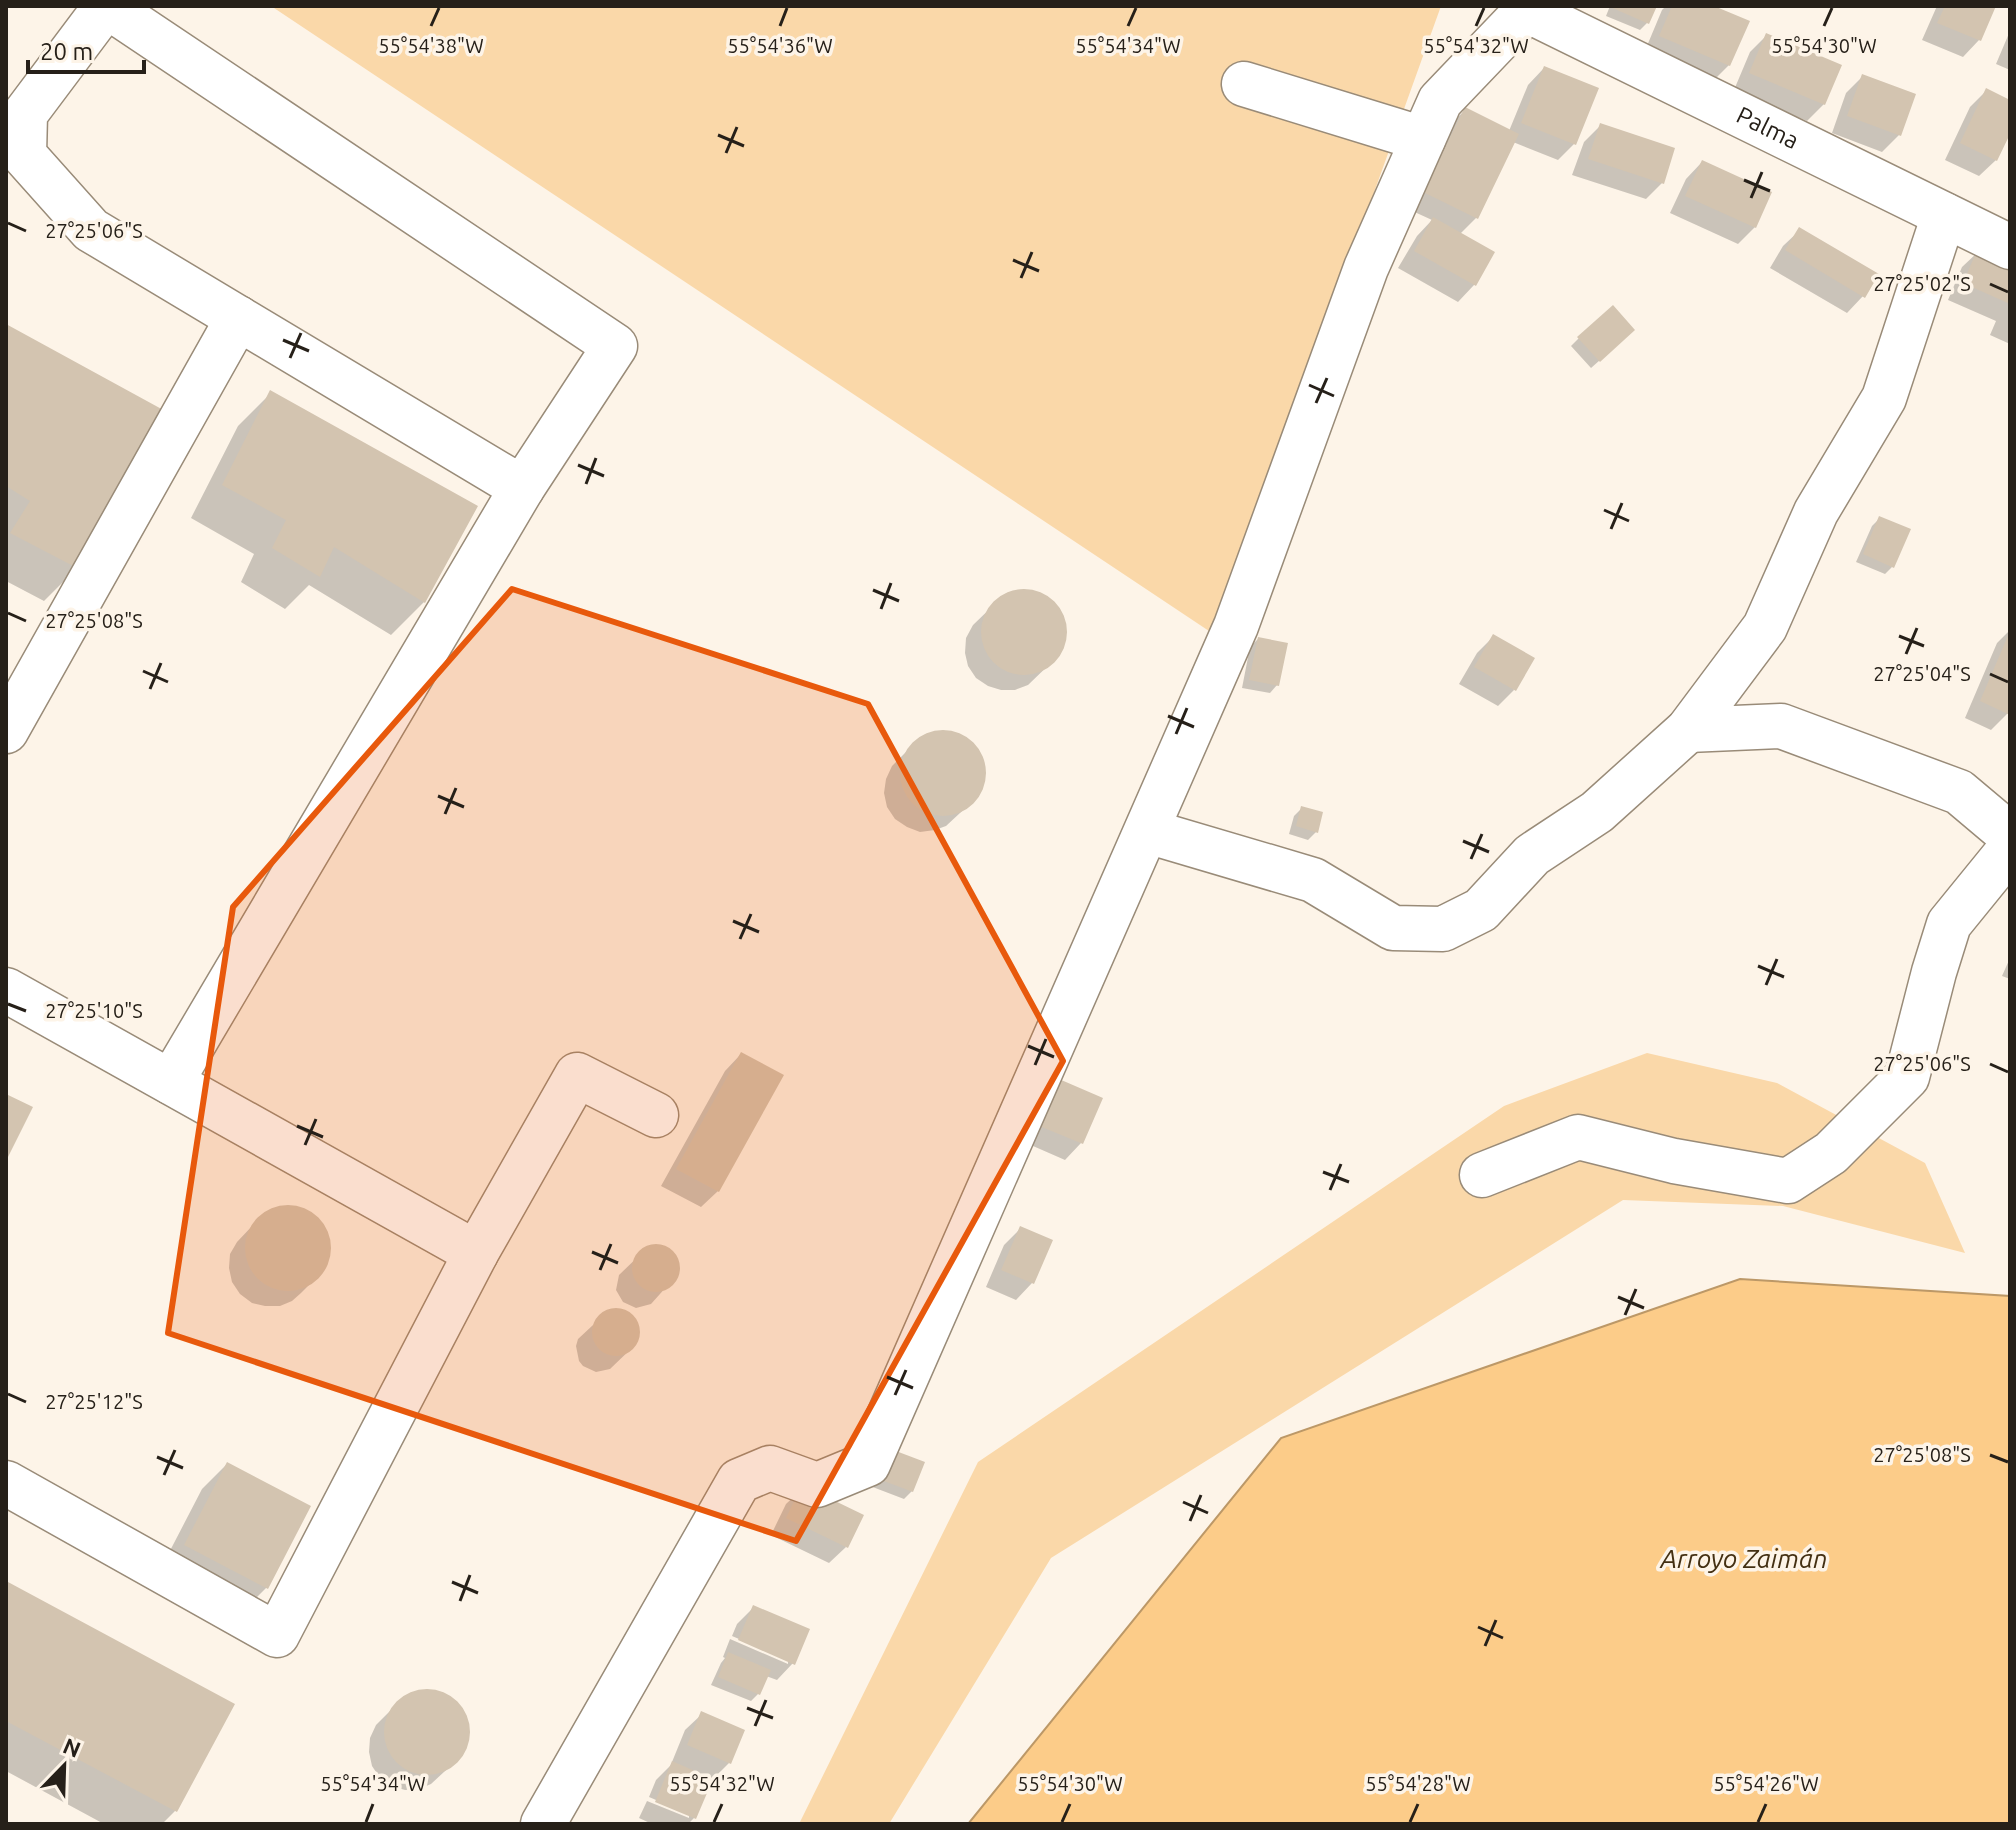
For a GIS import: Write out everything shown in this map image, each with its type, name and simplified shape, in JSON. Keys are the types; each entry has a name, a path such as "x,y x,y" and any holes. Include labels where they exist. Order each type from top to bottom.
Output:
{"street":[{"path":"171,1082 522,488 615,346 107,6 16,120 24,155 91,230 522,488"},
{"path":"543,1824 739,1481 770,1468 817,1485 868,1464 1236,626 1366,268 1440,101 1528,8"},
{"name":"Palma","path":"1528,8 2010,247"},
{"path":"1244,84 1423,139"},
{"path":"1147,831 1313,880 1393,928 1443,929 1481,910 1532,855 1597,812 1688,730 1765,627 1816,512 1884,398 1944,215"},
{"path":"6,731 238,318"},
{"path":"1688,730 1781,726 1959,792 2010,835"},
{"path":"1482,1175 1578,1137 1674,1161 1788,1181 1831,1153 1907,1077 1949,924 2010,849"},
{"path":"6,990 476,1253"},
{"path":"6,1483 277,1635 476,1253 577,1075 656,1115"}],"highlighted area":[{"path":"512,589 868,704 1063,1061 796,1541 168,1333 233,907"}],"shaded area":[{"path":"271,6 1441,6 1215,635"},
{"path":"1647,1053 1777,1083 1925,1163 1965,1253 1783,1206 1623,1200 1051,1558 889,1824 799,1824 978,1462 1504,1106"}],"water":[{"name":"Arroyo Zaimán","path":"1740,1279 2010,1296 2010,1824 968,1824 1281,1438"}],"building":[{"path":"1608,6 1657,6 1649,24"},
{"path":"1672,6 1714,6 1750,21 1730,66 1659,36"},
{"path":"1945,6 1996,6 1981,41 1937,23"},
{"path":"1766,33 1842,65 1825,105 1749,73"},
{"path":"1544,66 1599,88 1576,145 1521,123"},
{"path":"1862,74 1916,94 1901,136 1847,116"},
{"path":"1986,88 2010,100 2010,134 1997,161 1960,143"},
{"path":"1465,107 1519,134 1478,219 1423,192"},
{"path":"1600,123 1675,148 1664,184 1588,159"},
{"path":"1702,160 1772,192 1756,228 1685,196"},
{"path":"1433,217 1495,252 1476,286 1414,251"},
{"path":"1799,227 1879,274 1865,298 1785,250"},
{"path":"1978,248 2010,262 2010,304 1963,283"},
{"path":"1613,305 1635,330 1600,362 1577,337"},
{"path":"6,324 167,412 79,569 10,533 30,501 6,486"},
{"path":"270,390 478,506 425,603 334,547 320,577 272,548 286,520 222,485"},
{"path":"1879,516 1911,529 1894,568 1863,554"},
{"path":"1024,589 1040,593 1054,602 1063,616 1067,632 1063,648 1054,662 1040,671 1024,675 1008,671 994,662 985,648 981,632 985,616 994,602 1008,593"},
{"path":"2010,631 2010,715 1980,701"},
{"path":"1493,634 1535,658 1516,691 1474,667"},
{"path":"1258,637 1288,643 1279,686 1249,680"},
{"path":"943,730 959,734 973,743 982,757 986,773 982,789 973,803 959,812 943,816 927,812 913,803 904,789 900,773 904,757 913,743 927,734"},
{"path":"1301,806 1323,812 1318,833 1296,826"},
{"path":"741,1052 784,1075 719,1192 676,1169"},
{"path":"1052,1076 1103,1098 1083,1144 1032,1123"},
{"path":"6,1094 33,1107 6,1161"},
{"path":"288,1205 312,1212 324,1224 331,1248 324,1272 312,1284 288,1291 264,1284 252,1272 245,1248 252,1224 264,1212"},
{"path":"1020,1226 1053,1240 1034,1284 1001,1270"},
{"path":"656,1244 673,1251 680,1268 673,1285 656,1292 639,1285 632,1268 639,1251"},
{"path":"616,1308 633,1315 640,1332 633,1349 616,1356 599,1349 592,1332 599,1315"},
{"path":"888,1448 925,1462 913,1492 876,1478"},
{"path":"227,1462 311,1506 268,1589 184,1545"},
{"path":"802,1485 864,1515 848,1548 786,1518"},
{"path":"8,1582 235,1704 177,1812 6,1721"},
{"path":"753,1605 810,1629 795,1665 738,1640"},
{"path":"728,1652 771,1670 760,1695 718,1677"},
{"path":"427,1689 443,1693 457,1702 466,1716 470,1732 466,1748 457,1762 443,1771 427,1775 411,1771 397,1762 388,1748 384,1732 388,1716 397,1702 411,1693"},
{"path":"701,1711 745,1730 731,1764 687,1745"},
{"path":"672,1761 713,1779 696,1819 655,1802"}]}
